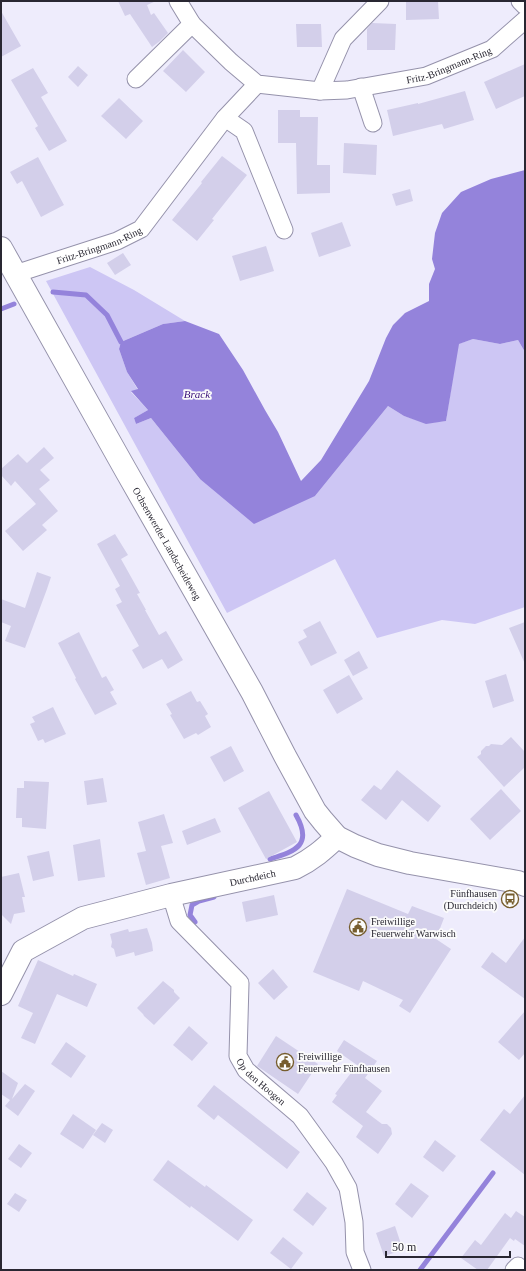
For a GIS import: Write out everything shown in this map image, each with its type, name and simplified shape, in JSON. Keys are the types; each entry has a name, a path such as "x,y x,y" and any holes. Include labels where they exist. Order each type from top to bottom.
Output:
{"street":[{"path":"178,1 192,24 231,62 257,84"},
{"path":"320,91 343,39 380,1"},
{"path":"520,1 525,6"},
{"name":"Fritz-Bringmann-Ring","path":"15,274 116,241 140,229 225,118 257,84 320,91 347,90 426,76 492,49 525,20"},
{"path":"136,79 192,24"},
{"path":"361,87 373,123"},
{"path":"225,118 244,130 284,230"},
{"name":"Ochsenwerder Landscheideweg","path":"1,248 125,470 252,692 315,811 337,837"},
{"path":"337,837 364,850 397,860 518,882 525,885"},
{"name":"Durchdeich","path":"1,994 23,951 83,918 171,895 295,868 310,861 337,837"},
{"name":"Op den Hoogen","path":"171,895 179,921 240,983 238,1056 246,1070 300,1116 334,1164 348,1188 354,1222 355,1252 362,1270"}],"shaded area":[{"path":"90,267 134,290 185,321 163,324 121,342 119,349 127,372 138,390 131,392 148,410 134,418 136,424 151,418 200,479 315,496 388,406 404,416 426,423 446,421 458,344 473,339 500,344 518,340 525,352 525,607 475,624 442,620 377,638 335,559 227,613 46,281"}],"water":[{"name":"Brack","path":"525,170 525,352 518,340 500,344 473,339 459,344 446,421 426,424 404,416 388,406 315,496 254,524 200,479 151,418 136,424 134,418 148,410 131,391 138,389 127,372 119,349 121,342 163,324 185,321 219,334 243,370 278,432 301,481 321,460 369,381 386,338 393,325 405,313 429,301 429,284 435,269 432,259 435,233 442,213 461,192 491,179"}],"building":[{"path":"118,1 156,1 147,5 151,15 154,13 168,33 152,47 130,14 125,16"},
{"path":"406,1 438,1 439,19 406,20"},
{"path":"1,11 21,46 1,57"},
{"path":"372,23 396,24 395,50 367,50 367,29"},
{"path":"296,24 321,24 322,47 297,47"},
{"path":"183,50 205,72 186,92 163,71"},
{"path":"525,64 525,96 496,109 484,82"},
{"path":"78,66 88,75 78,87 68,77"},
{"path":"33,68 48,93 41,97 67,141 49,151 35,128 38,126 11,80"},
{"path":"465,91 474,120 444,129 442,124 393,136 387,110 418,104"},
{"path":"119,98 143,121 126,139 101,116"},
{"path":"278,110 300,110 300,117 318,117 317,165 330,165 330,193 297,194 296,143 278,143"},
{"path":"344,143 377,145 376,175 343,173"},
{"path":"222,156 247,175 212,219 214,220 197,241 172,220"},
{"path":"38,157 64,205 41,217 22,181 17,184 10,172"},
{"path":"410,189 413,201 396,206 392,194"},
{"path":"342,222 351,246 319,257 311,233"},
{"path":"266,246 274,271 240,281 232,256"},
{"path":"123,253 131,265 115,275 107,263"},
{"path":"44,447 54,458 40,470 50,480 39,489 58,511 42,525 47,530 23,551 5,531 36,504 15,481 11,486 1,475 1,469 18,454 27,463"},
{"path":"115,534 128,555 121,559 140,593 137,594 145,610 159,635 166,631 183,660 168,669 162,659 143,669 132,650 139,646 116,605 122,602 115,589 120,586 97,544"},
{"path":"37,572 51,577 25,648 5,641 11,626 1,622 1,599 25,608"},
{"path":"320,621 337,653 311,666 298,642 307,637 303,630"},
{"path":"525,622 525,664 509,628"},
{"path":"79,632 102,678 106,676 114,690 110,692 117,704 95,715 75,679 76,678 58,643"},
{"path":"359,651 368,668 353,676 344,660"},
{"path":"506,674 514,701 493,708 485,681"},
{"path":"349,675 363,699 337,714 323,690"},
{"path":"191,691 197,702 200,701 208,714 205,716 211,727 198,735 196,733 184,739 170,715 172,714 166,704"},
{"path":"53,707 66,734 45,743 43,739 38,741 30,724 35,722 32,717"},
{"path":"511,737 525,752 525,767 504,787 477,757 486,746 491,744 502,745"},
{"path":"231,746 244,771 224,782 210,757"},
{"path":"397,770 441,806 428,822 402,800 386,820 361,800 374,785 381,790"},
{"path":"103,778 107,802 87,805 84,781"},
{"path":"24,781 49,782 46,829 22,827 22,818 16,818 17,788 24,788"},
{"path":"501,789 521,811 490,840 470,819"},
{"path":"269,791 297,842 266,859 238,808"},
{"path":"164,814 173,843 161,846 170,878 146,885 137,853 146,851 138,822"},
{"path":"215,818 221,832 187,845 182,831"},
{"path":"100,839 105,877 78,881 73,845"},
{"path":"49,851 54,876 33,881 27,856"},
{"path":"19,873 25,897 22,897 25,912 14,914 11,924 1,914 1,877"},
{"path":"347,889 408,914 412,906 444,918 436,939 451,949 410,1013 399,1006 403,1000 363,981 359,991 313,972"},
{"path":"274,895 278,915 246,922 242,902"},
{"path":"147,928 153,951 135,956 134,952 116,957 114,949 111,947 112,942 110,934 128,929 129,932"},
{"path":"525,937 525,999 481,967 492,952 506,963"},
{"path":"38,960 73,976 74,974 97,984 87,1007 57,994 35,1044 21,1038 33,1013 18,1006"},
{"path":"273,969 288,987 274,1000 258,983"},
{"path":"163,981 174,990 180,998 154,1025 137,1008"},
{"path":"525,1011 525,1053 519,1060 498,1042"},
{"path":"189,1026 208,1043 192,1061 173,1045"},
{"name":"Freiwillige Feuerwehr Fünfhausen","path":"276,1036 318,1064 298,1094 257,1066"},
{"path":"344,1040 377,1061 365,1078 382,1091 366,1112 382,1124 387,1124 391,1128 392,1134 378,1154 356,1137 363,1126 332,1102 337,1095 335,1094 357,1065 337,1051"},
{"path":"66,1042 86,1056 71,1078 51,1064"},
{"path":"1,1071 18,1083 12,1099 25,1084 35,1091 18,1116 5,1106 10,1100 1,1094"},
{"path":"214,1085 300,1152 287,1169 218,1115 214,1120 197,1106"},
{"path":"525,1095 525,1175 480,1140 504,1109 510,1114"},
{"path":"73,1114 96,1130 83,1149 60,1134"},
{"path":"102,1123 113,1130 105,1143 93,1135"},
{"path":"435,1140 456,1156 443,1172 423,1157"},
{"path":"19,1144 32,1153 21,1168 8,1159"},
{"path":"168,1160 205,1187 206,1185 253,1220 238,1241 153,1180"},
{"path":"411,1183 429,1196 412,1218 395,1204"},
{"path":"307,1192 327,1208 313,1226 293,1210"},
{"path":"15,1193 27,1200 19,1212 7,1204"},
{"path":"516,1211 525,1217 525,1246 515,1239 514,1241 510,1238 487,1270 478,1270 461,1258 475,1240 481,1245 505,1213 511,1218"},
{"path":"395,1226 403,1250 384,1256 376,1233"},
{"path":"283,1237 303,1253 291,1269 270,1253"}],"waterway":[{"path":"53,292 86,295 107,315 121,342"},
{"path":"1,309 14,304"},
{"path":"270,859 294,849 302,840 303,833 296,815"},
{"path":"195,922 190,915 192,905 199,901 214,897"},
{"path":"420,1270 493,1173"}],"place":[{"name":"Fünfhausen (Durchdeich)","path":"510,899"},
{"name":"Freiwillige Feuerwehr Warwisch","path":"358,927"},
{"name":"Freiwillige Feuerwehr Fünfhausen","path":"285,1062"}]}
